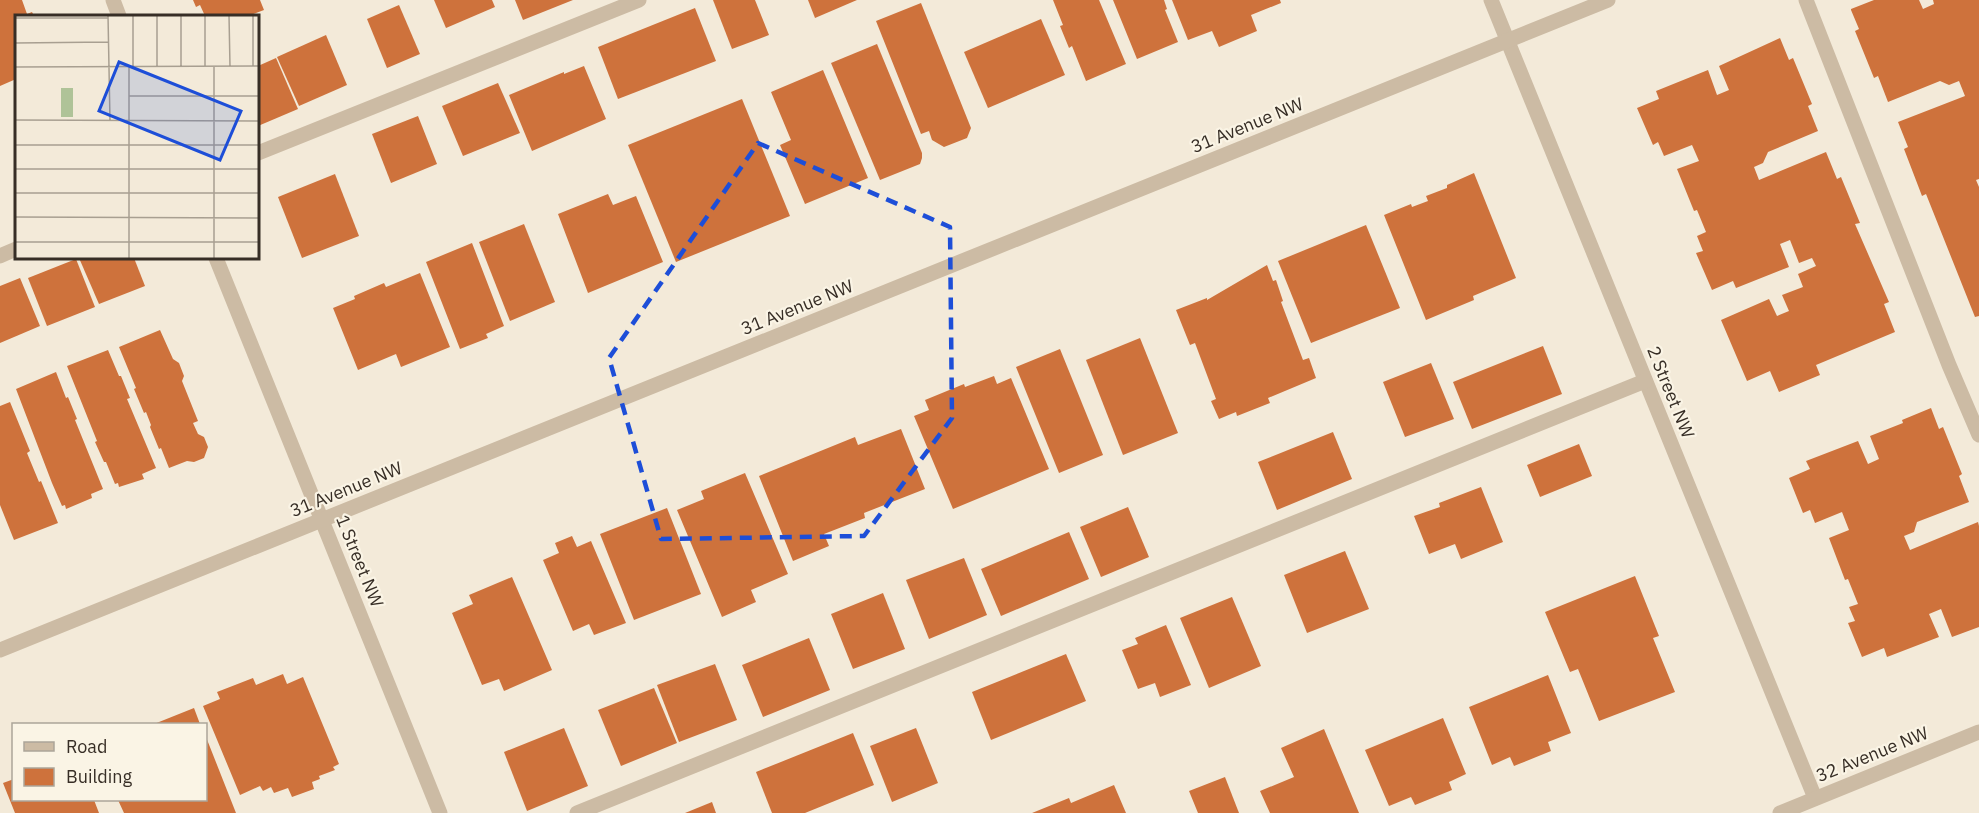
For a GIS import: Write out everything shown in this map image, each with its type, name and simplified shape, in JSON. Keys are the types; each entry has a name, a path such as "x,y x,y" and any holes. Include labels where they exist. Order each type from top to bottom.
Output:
{"street":[{"path":"113,0 119,15"},
{"path":"260,152 639,0"},
{"name":"2 Street NW","path":"1491,0 1815,798"},
{"name":"31 Avenue NW","path":"0,650 1608,0"},
{"path":"1806,0 1949,365 1979,435"},
{"path":"0,256 15,249"},
{"name":"1 Street NW","path":"217,260 440,813"},
{"path":"577,813 1645,381"},
{"name":"32 Avenue NW","path":"1780,813 1979,732"}],"highlighted area":[{"path":"758,143 950,227 952,418 864,536 661,539 609,358"}],"building":[{"path":"0,0 22,0 27,14 32,12 34,15 15,15 15,79 0,86"},
{"path":"193,0 260,0 264,10 251,15 205,15 200,5 196,7"},
{"path":"434,0 492,0 495,7 446,28"},
{"path":"515,0 573,0 523,20"},
{"path":"713,0 755,0 769,35 732,49"},
{"path":"808,0 857,0 815,18"},
{"path":"1053,0 1099,0 1126,64 1086,81 1072,46 1069,48 1060,26 1063,25"},
{"path":"1113,0 1164,0 1167,9 1165,10 1178,42 1137,59"},
{"path":"1172,0 1280,0 1281,3 1251,15 1257,31 1219,47 1212,31 1188,40"},
{"path":"1874,0 1919,0 1923,9 1934,4 1933,0 1979,0 1979,179 1976,180 1979,187 1979,316 1975,317 1926,194 1922,196 1904,149 1908,147 1898,122 1965,96 1959,81 1949,85 1940,81 1888,102 1878,76 1874,78 1855,31 1859,29 1851,10"},
{"path":"921,3 971,128 967,138 944,147 932,140 929,131 921,134 876,21"},
{"path":"399,5 420,54 387,68 367,19"},
{"path":"695,8 716,61 618,99 598,47"},
{"path":"1041,19 1065,75 988,108 964,52"},
{"path":"326,35 347,85 299,106 277,57"},
{"path":"1780,38 1789,60 1793,58 1812,104 1808,106 1818,131 1768,152 1763,163 1754,167 1759,180 1826,152 1837,179 1841,177 1860,223 1855,224 1889,302 1884,304 1895,332 1816,365 1820,375 1779,392 1770,371 1747,381 1721,320 1769,299 1777,316 1789,311 1782,295 1803,287 1798,274 1816,266 1812,258 1799,263 1790,240 1780,244 1789,267 1736,288 1733,281 1712,290 1696,253 1703,251 1697,236 1706,232 1697,210 1694,211 1677,169 1699,161 1692,145 1664,156 1658,142 1653,145 1637,108 1659,99 1656,91 1708,70 1717,95 1729,90 1719,66"},
{"path":"877,44 922,153 920,164 880,180 831,63"},
{"path":"276,58 298,109 260,125 260,65"},
{"path":"584,66 606,119 532,151 509,95"},
{"path":"823,70 868,178 805,204 780,145 791,140 771,92"},
{"path":"498,83 520,133 463,156 442,106"},
{"path":"742,99 790,216 676,262 628,145"},
{"path":"418,116 437,164 391,183 372,134"},
{"path":"1474,173 1516,278 1473,296 1474,300 1426,320 1384,215 1411,204 1412,207 1428,201 1426,196 1447,188 1447,185"},
{"path":"335,174 359,236 302,258 278,197"},
{"path":"608,194 613,205 636,196 663,262 588,293 558,214"},
{"path":"524,224 555,302 510,321 479,242"},
{"path":"1366,225 1400,308 1311,343 1278,261"},
{"path":"472,243 504,326 486,334 488,338 460,349 426,262"},
{"path":"76,260 95,307 47,326 28,278"},
{"path":"80,260 135,260 145,286 99,304"},
{"path":"1267,265 1273,281 1276,280 1283,301 1281,302 1303,360 1309,358 1316,378 1268,398 1270,403 1237,416 1236,412 1219,419 1211,401 1216,399 1195,343 1190,345 1176,310 1207,298 1207,300"},
{"path":"420,273 450,347 401,367 396,354 358,370 333,308 384,283 386,287"},
{"path":"20,278 40,326 0,343 0,286"},
{"path":"160,330 173,359 179,363 184,376 182,381 198,421 193,423 198,434 204,437 208,447 204,458 169,468 134,389 136,388 119,347"},
{"path":"1140,338 1178,433 1123,455 1086,360"},
{"path":"1543,346 1562,394 1472,429 1453,382"},
{"path":"1060,349 1103,455 1059,473 1016,367"},
{"path":"108,350 130,398 127,399 156,468 142,474 144,479 119,487 118,483 115,484 95,442 97,441 67,366"},
{"path":"1431,363 1454,419 1405,437 1383,382"},
{"path":"56,372 77,419 75,420 103,489 91,494 92,498 66,509 65,505 62,506 52,483 16,389"},
{"path":"994,376 997,384 1011,378 1049,469 953,509 914,416 929,410 925,400 964,384 965,387"},
{"path":"10,402 30,451 27,453 58,523 14,540 0,505 0,406"},
{"path":"1931,408 1939,429 1943,427 1962,474 1959,476 1969,502 1917,522 1914,532 1904,536 1910,550 1978,522 1979,627 1952,637 1941,609 1929,614 1939,637 1887,657 1884,648 1862,657 1848,623 1855,621 1849,607 1858,604 1848,579 1845,580 1829,538 1849,530 1842,512 1815,523 1810,510 1803,513 1789,478 1810,469 1806,461 1858,441 1868,464 1879,459 1870,436 1903,423 1902,420"},
{"path":"901,429 925,489 864,513 865,518 824,534 829,546 793,561 759,476 855,437 858,445"},
{"path":"1333,432 1352,479 1277,510 1258,462"},
{"path":"1579,444 1592,476 1540,497 1527,465"},
{"path":"745,473 788,574 751,590 756,602 722,617 677,510 704,499 701,491"},
{"path":"1481,487 1503,542 1461,559 1455,544 1429,554 1414,516 1440,507 1439,503"},
{"path":"1128,507 1149,557 1101,577 1080,527"},
{"path":"667,508 701,594 634,620 600,534"},
{"path":"1069,532 1089,579 1001,616 981,569"},
{"path":"572,536 577,547 591,541 626,623 594,635 589,624 573,631 543,560 559,553 555,543"},
{"path":"1345,551 1369,609 1307,633 1284,575"},
{"path":"964,558 987,615 929,639 906,580"},
{"path":"1635,576 1659,636 1653,638 1675,692 1599,721 1578,669 1570,672 1545,612"},
{"path":"512,577 552,670 504,691 499,679 482,685 452,613 473,604 469,595"},
{"path":"883,593 905,649 853,669 831,614"},
{"path":"1232,597 1261,666 1209,688 1180,618"},
{"path":"1166,625 1191,685 1160,697 1155,683 1138,689 1122,650 1138,644 1135,638"},
{"path":"809,638 830,690 763,717 742,665"},
{"path":"1066,654 1086,701 991,740 972,692"},
{"path":"715,664 737,720 679,742 657,685"},
{"path":"283,674 287,684 303,677 339,764 333,767 335,770 319,776 320,779 312,782 314,789 292,797 288,788 274,793 271,787 263,791 260,786 240,795 203,706 220,699 217,692 253,678 256,685"},
{"path":"1548,675 1571,733 1548,742 1551,751 1514,766 1510,757 1492,765 1469,707"},
{"path":"654,688 677,743 621,766 598,710"},
{"path":"194,708 200,723 156,723"},
{"path":"1443,718 1466,774 1449,782 1452,790 1415,805 1411,797 1389,806 1365,750"},
{"path":"564,728 588,786 527,811 504,752"},
{"path":"916,728 938,783 892,802 870,746"},
{"path":"1324,729 1359,813 1270,813 1260,791 1294,777 1281,748"},
{"path":"853,733 874,785 805,813 772,813 756,772"},
{"path":"207,740 236,813 124,813 118,801 207,801"},
{"path":"1225,777 1239,813 1198,813 1189,791"},
{"path":"12,780 12,801 94,801 99,813 15,813 3,783"},
{"path":"1114,785 1126,813 1032,813 1069,798 1071,803"},
{"path":"712,802 716,813 685,813"}]}
